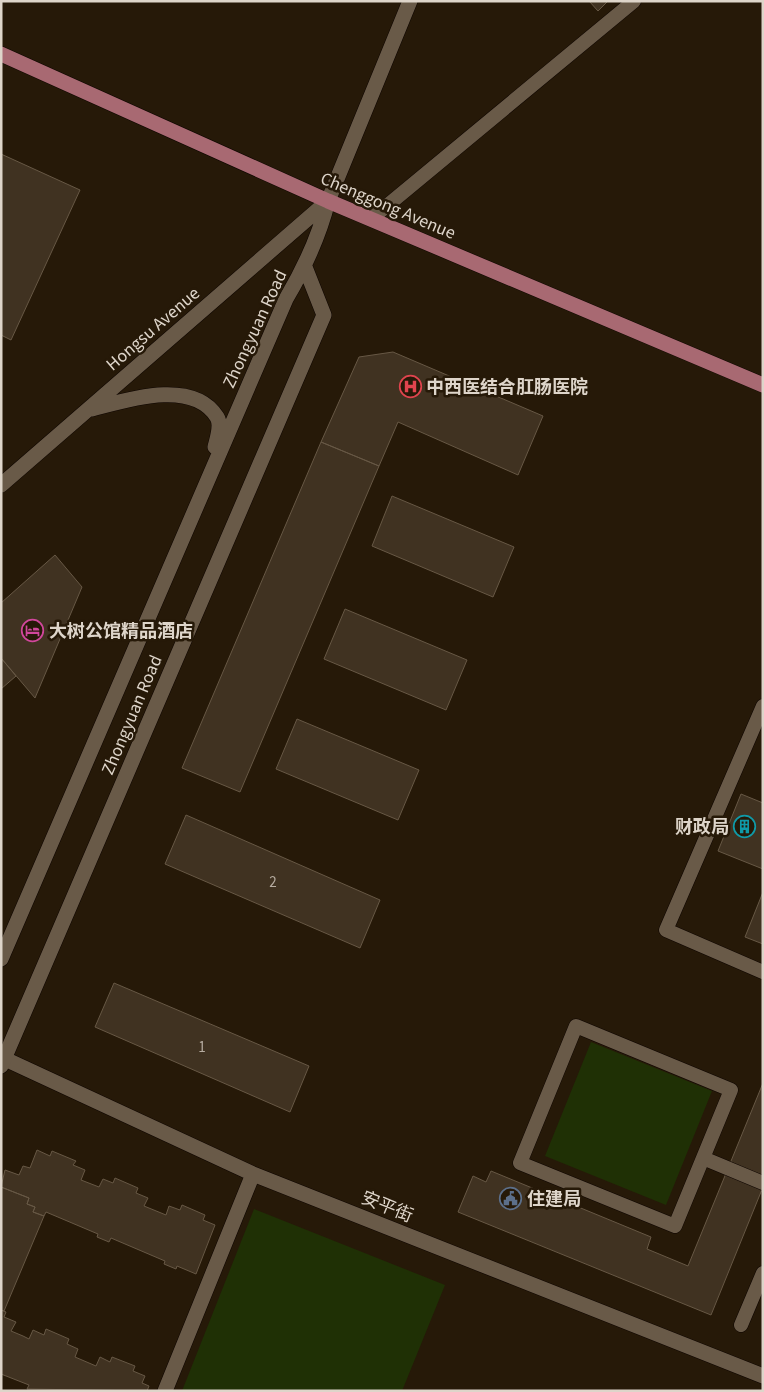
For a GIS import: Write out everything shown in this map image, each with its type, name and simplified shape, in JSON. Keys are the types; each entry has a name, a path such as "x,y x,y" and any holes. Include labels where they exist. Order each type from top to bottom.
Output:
{"main road":[{"name":"Zhongyuan Road","path":"1,959 286,299 306,267 320,233 328,201 410,1"},
{"name":"Chenggong Avenue","path":"1,54 328,201 763,385"},
{"name":"Hongsu Avenue","path":"1,485 328,201"},
{"name":"Zhongyuan Road","path":"3,1062 324,315 306,267"},
{"path":"88,410 160,393 187,398 203,404 217,417 219,428 212,469"},
{"name":"安平街","path":"3,1062 253,1174 763,1376"},
{"path":"165,1391 253,1174"}],"lane":[{"path":"371,219 634,1"},
{"path":"763,706 666,930 763,972"},
{"path":"576,1026 731,1090 703,1158 675,1226 520,1163 576,1026"},
{"path":"703,1158 763,1183"},
{"path":"741,1325 763,1273"}],"green space":[{"path":"591,1042 712,1091 666,1205 545,1156"},
{"path":"254,1209 445,1285 402,1391 182,1391"}],"building":[{"path":"589,1 608,1 598,11"},
{"path":"1,154 80,190 11,340 1,335"},
{"name":"中西医结合肛肠医院","path":"393,352 543,416 518,475 398,422 379,466 321,442 359,357"},
{"path":"321,442 379,466 240,792 182,768"},
{"path":"392,496 514,547 493,597 372,546"},
{"name":"大树公馆精品酒店","path":"55,555 82,587 35,698 1,658 1,603"},
{"path":"345,609 467,660 446,710 324,659"},
{"path":"1,658 16,676 1,689"},
{"path":"297,719 419,770 398,820 276,769"},
{"name":"财政局","path":"741,794 763,803 763,869 718,851"},
{"path":"186,815 380,900 360,948 165,864"},
{"path":"763,892 763,944 745,937"},
{"path":"114,983 309,1066 290,1112 95,1027"},
{"name":"住建局","path":"763,1083 763,1187 711,1315 458,1212 473,1176 486,1182 491,1171 651,1237 647,1249 688,1266"},
{"path":"37,1150 50,1156 52,1151 76,1161 73,1165 85,1170 81,1180 99,1187 103,1179 113,1183 115,1178 138,1188 136,1193 148,1198 144,1206 166,1215 169,1206 180,1210 182,1205 205,1215 203,1220 215,1225 196,1274 177,1266 176,1269 164,1264 165,1261 111,1238 109,1242 97,1237 98,1234 46,1212 44,1216 33,1212 35,1207 27,1204 29,1198 1,1187 5,1170 19,1175 23,1166 30,1168"},
{"path":"1,1187 29,1198 27,1204 35,1207 33,1212 44,1216 4,1311 1,1310"},
{"path":"1,1310 6,1312 4,1317 16,1322 11,1331 29,1339 33,1330 44,1335 46,1329 69,1339 67,1344 78,1349 75,1357 96,1366 100,1357 110,1362 112,1357 135,1366 133,1371 145,1376 142,1383 149,1386 147,1391 27,1389 29,1385 1,1374"}],"place":[{"name":"中西医结合肛肠医院","path":"410,387"},
{"name":"大树公馆精品酒店","path":"33,631"},
{"name":"财政局","path":"745,827"},
{"name":"住建局","path":"511,1199"}]}
